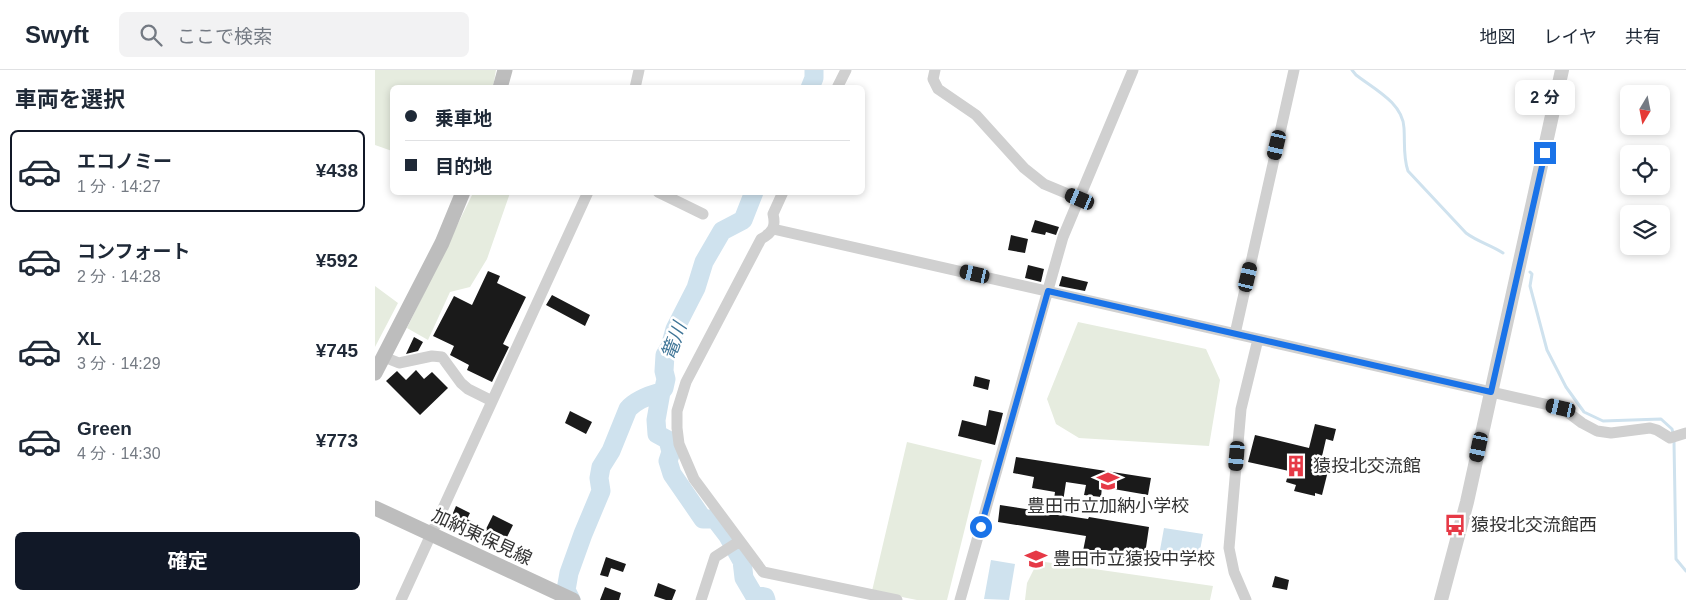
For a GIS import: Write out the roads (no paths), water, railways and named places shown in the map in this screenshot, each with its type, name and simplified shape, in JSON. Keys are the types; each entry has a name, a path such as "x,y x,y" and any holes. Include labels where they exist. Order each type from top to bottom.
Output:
{"main road":[{"path":"501,85 505,70"},
{"path":"375,374 442,244 462,195"},
{"name":"加納東保見線","path":"375,508 573,600"}],"street":[{"path":"636,85 639,70"},
{"path":"838,85 846,70"},
{"path":"935,70 933,79 939,89 976,116 1024,168 1043,184 1080,199"},
{"path":"960,600 1063,237 1133,70"},
{"path":"1235,334 1294,70"},
{"path":"1441,600 1460,534 1562,70"},
{"path":"401,600 587,195"},
{"path":"664,195 703,214"},
{"path":"782,195 773,214 775,224 773,229 770,234 761,239 686,382 677,411 679,444 694,479 738,542 763,572 897,600"},
{"path":"773,229 1561,408 1582,424 1597,430 1611,433 1650,428 1670,438 1686,433"},
{"path":"1246,600 1234,572 1229,548 1241,409 1258,339"},
{"path":"383,357 399,363 432,356 442,358 461,383 468,389 492,401"},
{"path":"701,600 715,557 738,542"}],"water":[{"path":"1164,528 1203,534 1199,556 1160,550"},
{"path":"991,560 1015,564 1009,600 984,599"}],"waterway":[{"name":"篭川","path":"811,85 814,70"},
{"path":"1352,70 1386,97 1399,111 1404,128 1406,166 1408,171 1466,233 1503,253"},
{"path":"753,195 743,220 722,231 704,262 696,288 675,329 670,347 665,355 664,371 666,379 661,392 656,420 657,434 668,440 671,452 668,461 672,474 703,519 715,519 728,536 742,561 744,578 754,595 765,597 766,600"},
{"path":"1530,272 1532,274 1530,286 1547,350 1566,387 1584,412 1603,421 1661,419 1672,429 1673,433"},
{"name":"篭川","path":"571,600 566,590 569,573 601,491 599,478 601,467 611,451 628,409 639,400 661,392"},
{"path":"1674,442 1676,559 1686,571"}],"place":[{"name":"猿投北交流館","path":"1296,466"},
{"name":"豊田市立加納小学校","path":"1108,481"},
{"name":"猿投北交流館西","path":"1455,525"},
{"name":"豊田市立猿投中学校","path":"1036,559"}]}
